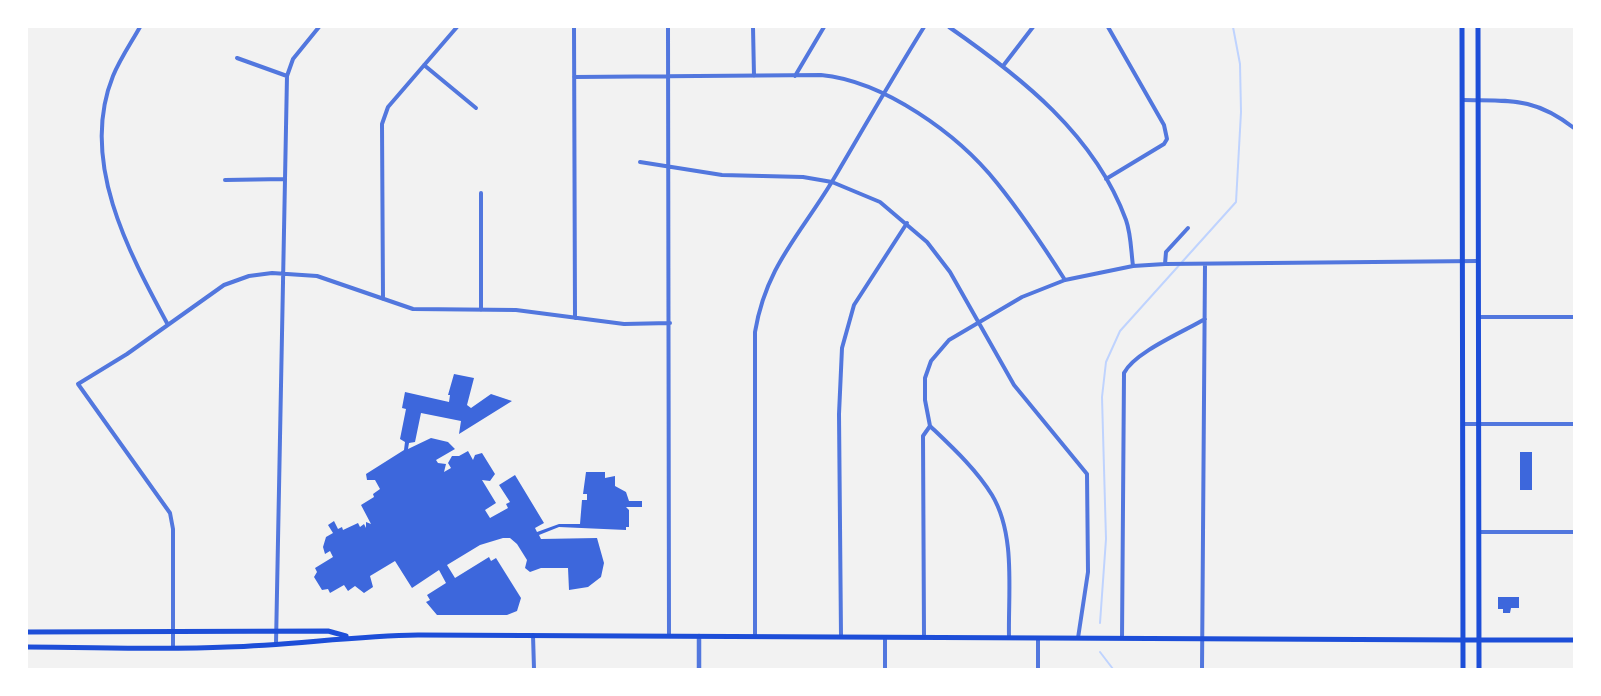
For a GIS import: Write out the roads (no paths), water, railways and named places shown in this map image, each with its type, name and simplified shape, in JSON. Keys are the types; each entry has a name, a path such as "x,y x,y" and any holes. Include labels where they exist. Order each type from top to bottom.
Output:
{"main road":[{"path":"1462,27 1463,669"},
{"path":"1479,27 1477,424 1479,669"},
{"path":"27,632 328,631 348,637"},
{"path":"27,647 173,647 330,642 348,637 533,635 1574,640"}],"street":[{"path":"140,27 113,76 104,108 101,155 137,268 168,325"},
{"path":"276,644 287,76 293,59 319,27"},
{"path":"383,299 382,124 388,107 457,27"},
{"path":"574,27 575,318"},
{"path":"668,27 670,76 668,166 669,636"},
{"path":"753,27 754,76"},
{"path":"795,76 824,27"},
{"path":"755,636 755,332 765,286 832,182 924,27"},
{"path":"949,27 1042,98 1070,127 1106,179 1127,223 1133,266"},
{"path":"1003,66 1034,27"},
{"path":"1106,179 1164,144 1167,139 1164,125 1108,27"},
{"path":"237,58 287,76"},
{"path":"424,65 476,108"},
{"path":"574,77 840,77 884,92 964,150 996,181 1029,224 1065,280"},
{"path":"1463,100 1523,102 1542,107 1574,128"},
{"path":"640,162 722,175 802,177 832,182 880,202 927,242 950,272 1014,385 1087,474 1088,572 1078,638"},
{"path":"225,180 285,179"},
{"path":"481,193 481,310"},
{"path":"841,636 839,414 842,348 854,305 907,223"},
{"path":"1168,264 1166,252 1188,228"},
{"path":"1009,637 1008,550 1003,521 993,495 967,462 930,426 925,389 931,361 950,340 1022,297 1065,280 1133,266 1478,261"},
{"path":"1202,669 1205,264"},
{"path":"173,647 173,529 170,513 78,384 224,285 249,276 284,274 317,276 413,309 516,310 624,324 670,323"},
{"path":"1478,317 1574,317"},
{"path":"1122,638 1124,373 1129,364 1146,352 1205,319"},
{"path":"1463,424 1574,424"},
{"path":"924,637 923,436 930,426"},
{"path":"1478,532 1574,532"},
{"path":"533,635 534,669"},
{"path":"699,636 699,669"},
{"path":"885,637 885,669"},
{"path":"1038,638 1038,669"}],"waterway":[{"path":"1100,623 1106,539 1102,397 1106,362 1120,331 1236,202 1241,112 1240,64 1233,27"},
{"path":"1100,652 1113,669"}]}
